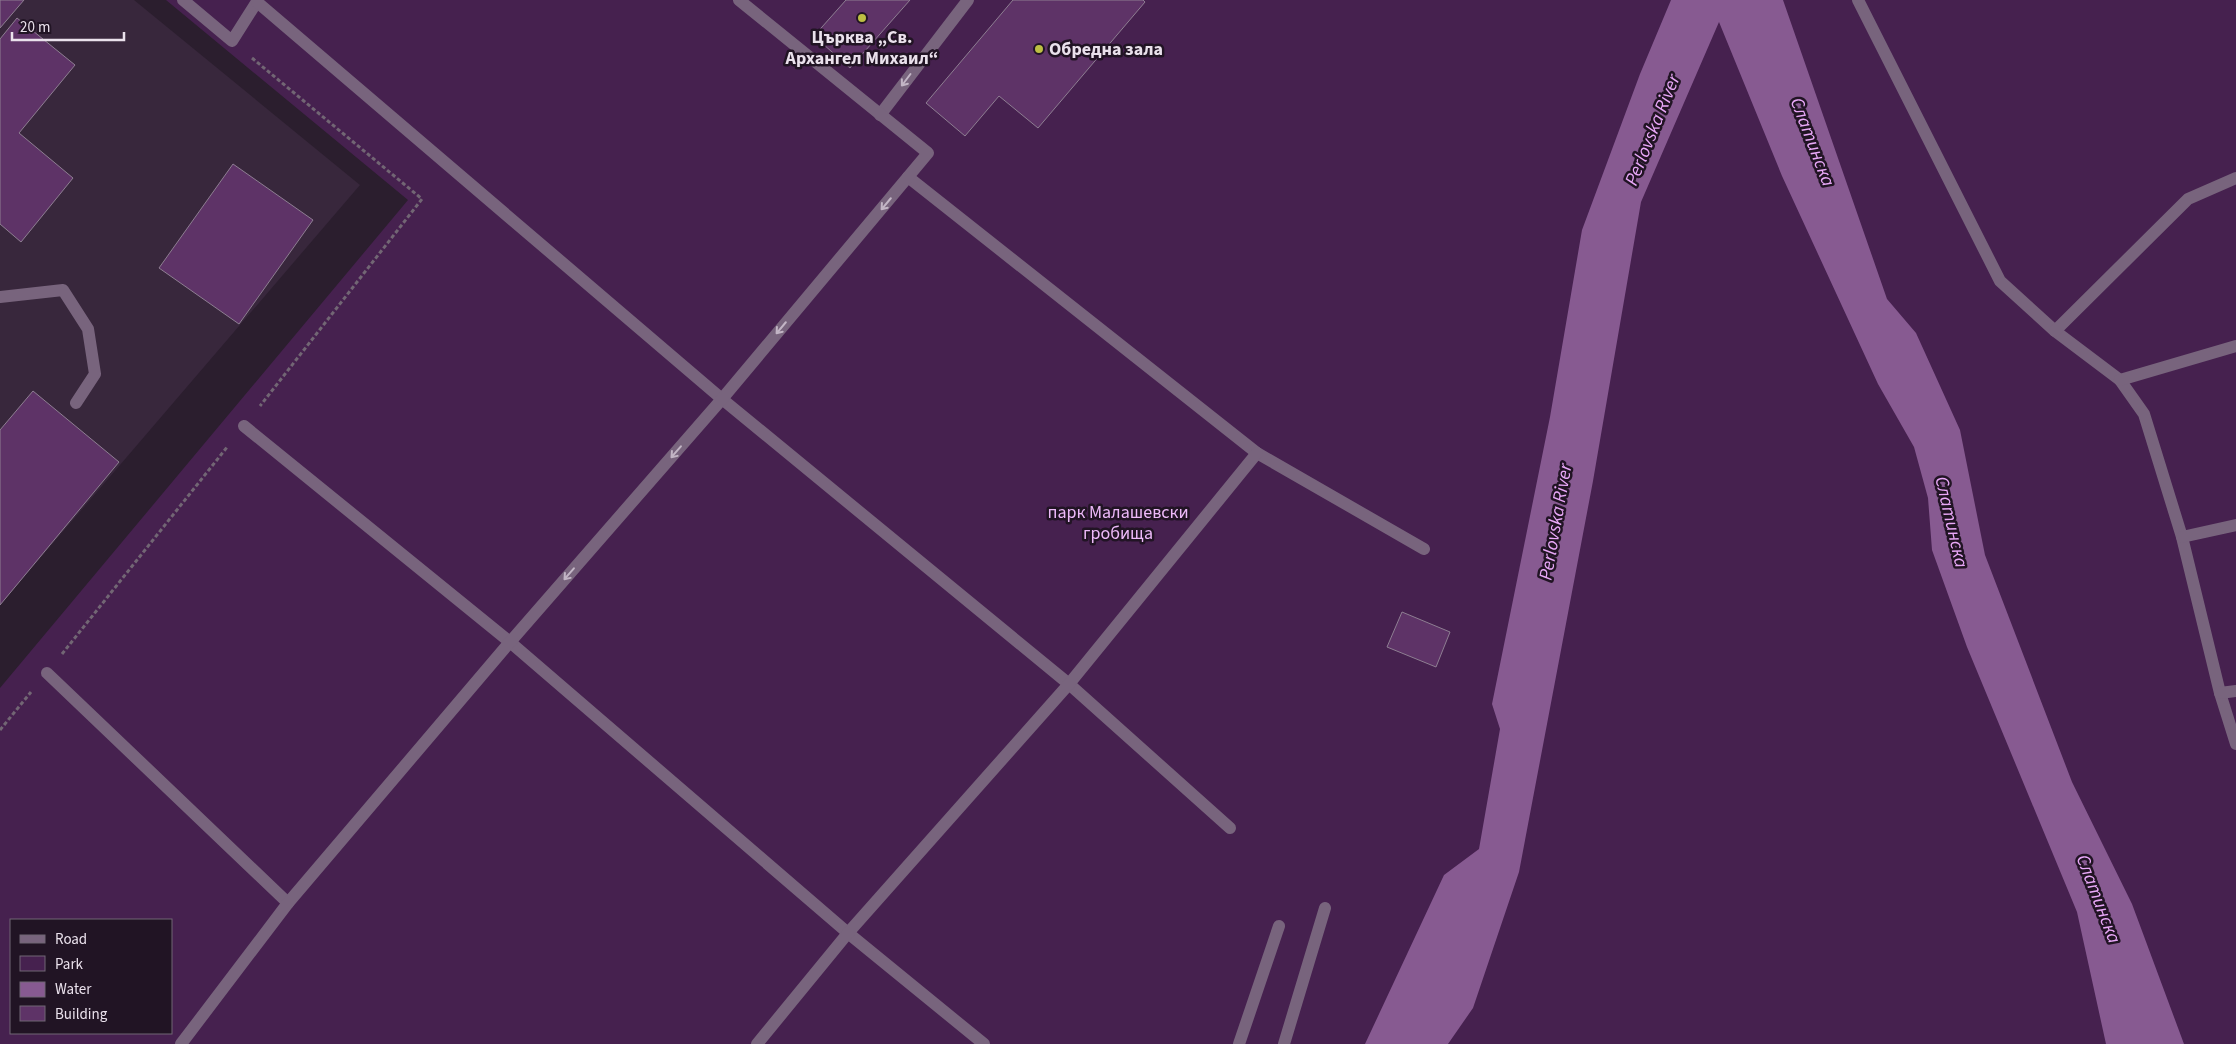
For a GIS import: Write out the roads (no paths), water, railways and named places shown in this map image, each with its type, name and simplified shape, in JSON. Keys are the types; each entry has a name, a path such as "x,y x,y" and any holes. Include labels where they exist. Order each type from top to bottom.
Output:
{"lane":[{"path":"183,0 232,42 257,1 722,399 1069,684 1230,828"},
{"path":"181,1044 288,903 510,642 722,399 928,153 739,0"},
{"path":"880,115 968,0"},
{"path":"1858,0 2000,281 2055,331 2120,380 2144,414 2182,538 2220,693 2236,744"},
{"path":"908,177 1257,453 1424,549"},
{"path":"2055,331 2188,199 2236,178"},
{"path":"0,297 63,290 88,329 95,374 76,403"},
{"path":"2120,380 2236,346"},
{"path":"244,426 510,642 848,933 984,1044"},
{"path":"757,1044 848,933 1069,684 1257,453"},
{"path":"2182,538 2236,525"},
{"path":"46,674 288,903"},
{"path":"2220,693 2236,691"},
{"path":"1284,1044 1325,908"},
{"path":"1238,1044 1279,926"}],"water":[{"path":"1671,0 1783,0 1887,299 1916,333 1960,430 1985,555 2072,782 2132,904 2184,1044 2106,1044 2077,912 1967,647 1932,550 1928,498 1914,447 1878,384 1782,176 1719,22 1641,202 1593,481 1519,872 1473,1008 1448,1044 1365,1044 1444,875 1479,849 1500,729 1492,704 1550,417 1582,230 1640,74"}],"place":[{"name":"Църква „Св. Архангел Михаил“","path":"862,18"},
{"name":"Обредна зала","path":"1039,49"}],"water label":[{"name":"Perlovska River","path":"1653,130"},
{"name":"Слатинска","path":"1812,142"},
{"name":"Perlovska River","path":"1556,522"},
{"name":"Слатинска","path":"1951,522"},
{"name":"Слатинска","path":"2098,899"}],"park label":[{"name":"парк Малашевски гробища","path":"1118,522"}]}
